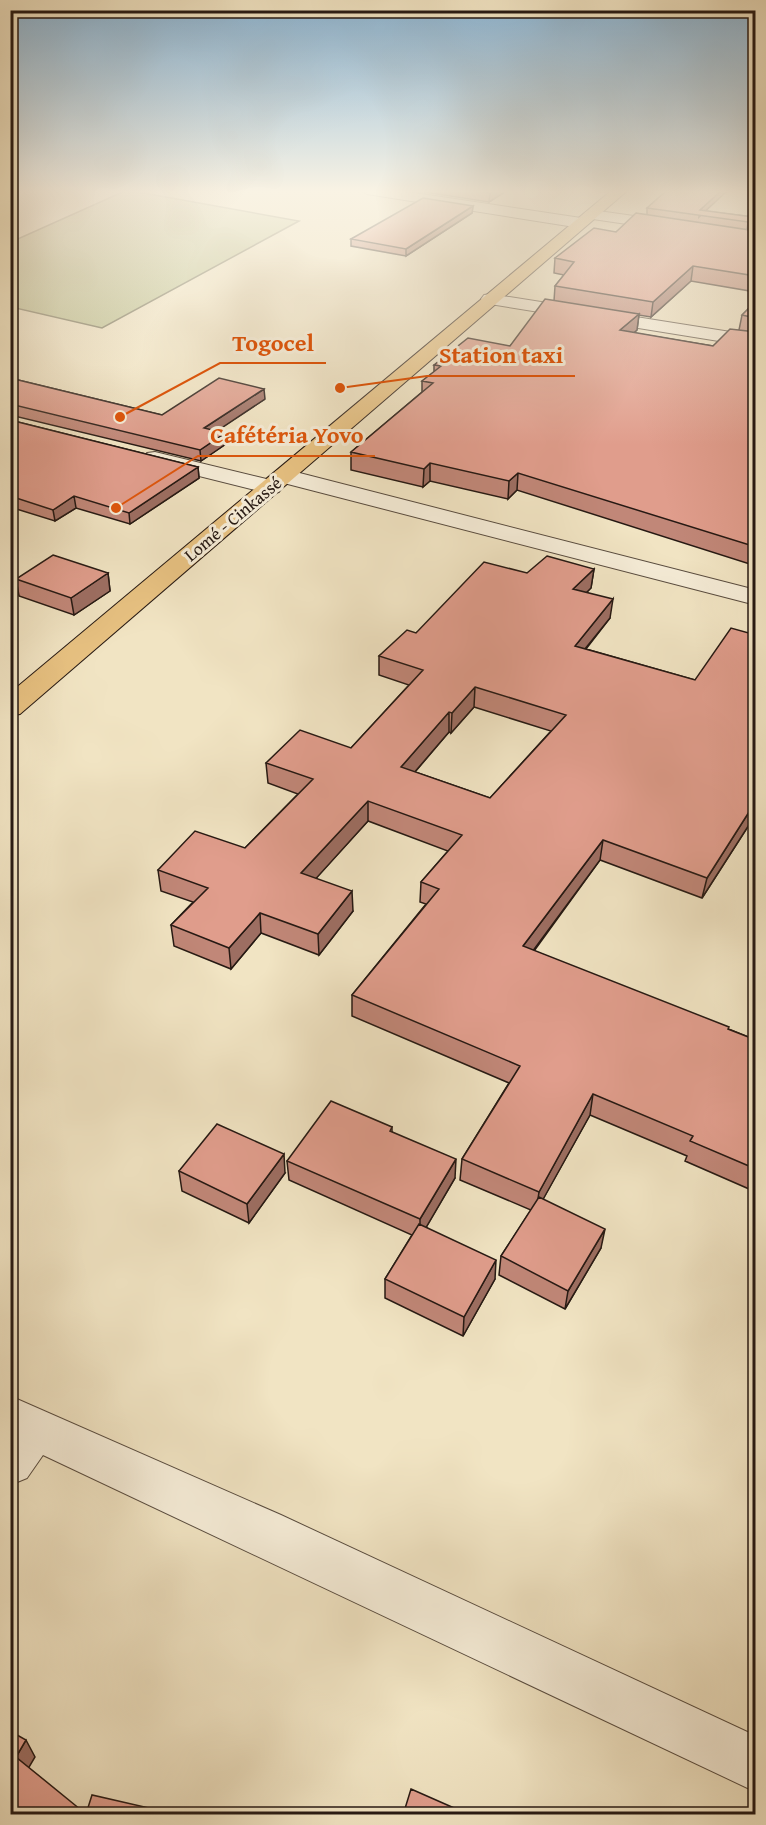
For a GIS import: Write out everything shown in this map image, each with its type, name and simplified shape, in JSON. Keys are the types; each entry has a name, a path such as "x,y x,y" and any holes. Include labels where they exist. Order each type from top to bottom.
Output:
{"highway":[{"name":"Lomé - Cinkassé","path":"10,708 519,275"}],"street":[{"path":"490,299 756,342"},
{"path":"135,453 278,481 756,598"},
{"path":"18,1435 275,1537 756,1765"}],"green space":[{"path":"11,275 199,275 102,328 11,307"}],"building":[{"path":"564,275 683,275 653,302 555,286"},
{"path":"545,299 639,314 620,330 713,346 730,329 756,332 756,547 518,473 509,481 430,463 424,469 351,452 433,383 422,381 441,366 434,365 468,338 510,346"},
{"path":"756,301 756,318 742,315"},
{"path":"10,378 162,415 219,378 264,389 204,428 225,433 200,450 10,404"},
{"path":"10,420 198,467 129,513 74,496 53,510 10,496"},
{"path":"53,555 108,573 71,598 16,579"},
{"path":"547,556 594,569 573,589 613,599 575,646 695,680 731,628 756,635 756,801 707,878 603,840 523,946 729,1027 728,1029 756,1040 756,1169 690,1141 693,1136 593,1094 539,1192 462,1159 520,1066 352,995 439,889 421,882 462,835 368,801 301,873 352,891 318,934 260,913 229,948 171,925 208,888 158,870 195,831 245,848 313,779 266,763 300,730 351,748 423,670 379,656 407,630 416,633 484,562 527,573","holes":["475,687 566,715 490,798 401,767 449,712 452,713"]},
{"path":"331,1101 392,1127 390,1131 456,1159 420,1219 287,1161"},
{"path":"217,1124 284,1154 247,1204 179,1171"},
{"path":"539,1197 605,1229 568,1291 501,1256"},
{"path":"419,1224 496,1260 464,1317 385,1279"},
{"path":"10,1731 26,1740 16,1757 86,1814 92,1795 149,1808 147,1815 10,1815 10,1795 14,1791 10,1789"},
{"path":"411,1789 470,1815 403,1815"}],"place":[{"name":"Station taxi","path":"340,388"},
{"name":"Togocel","path":"120,417"},
{"name":"Cafétéria Yovo","path":"116,508"}]}
